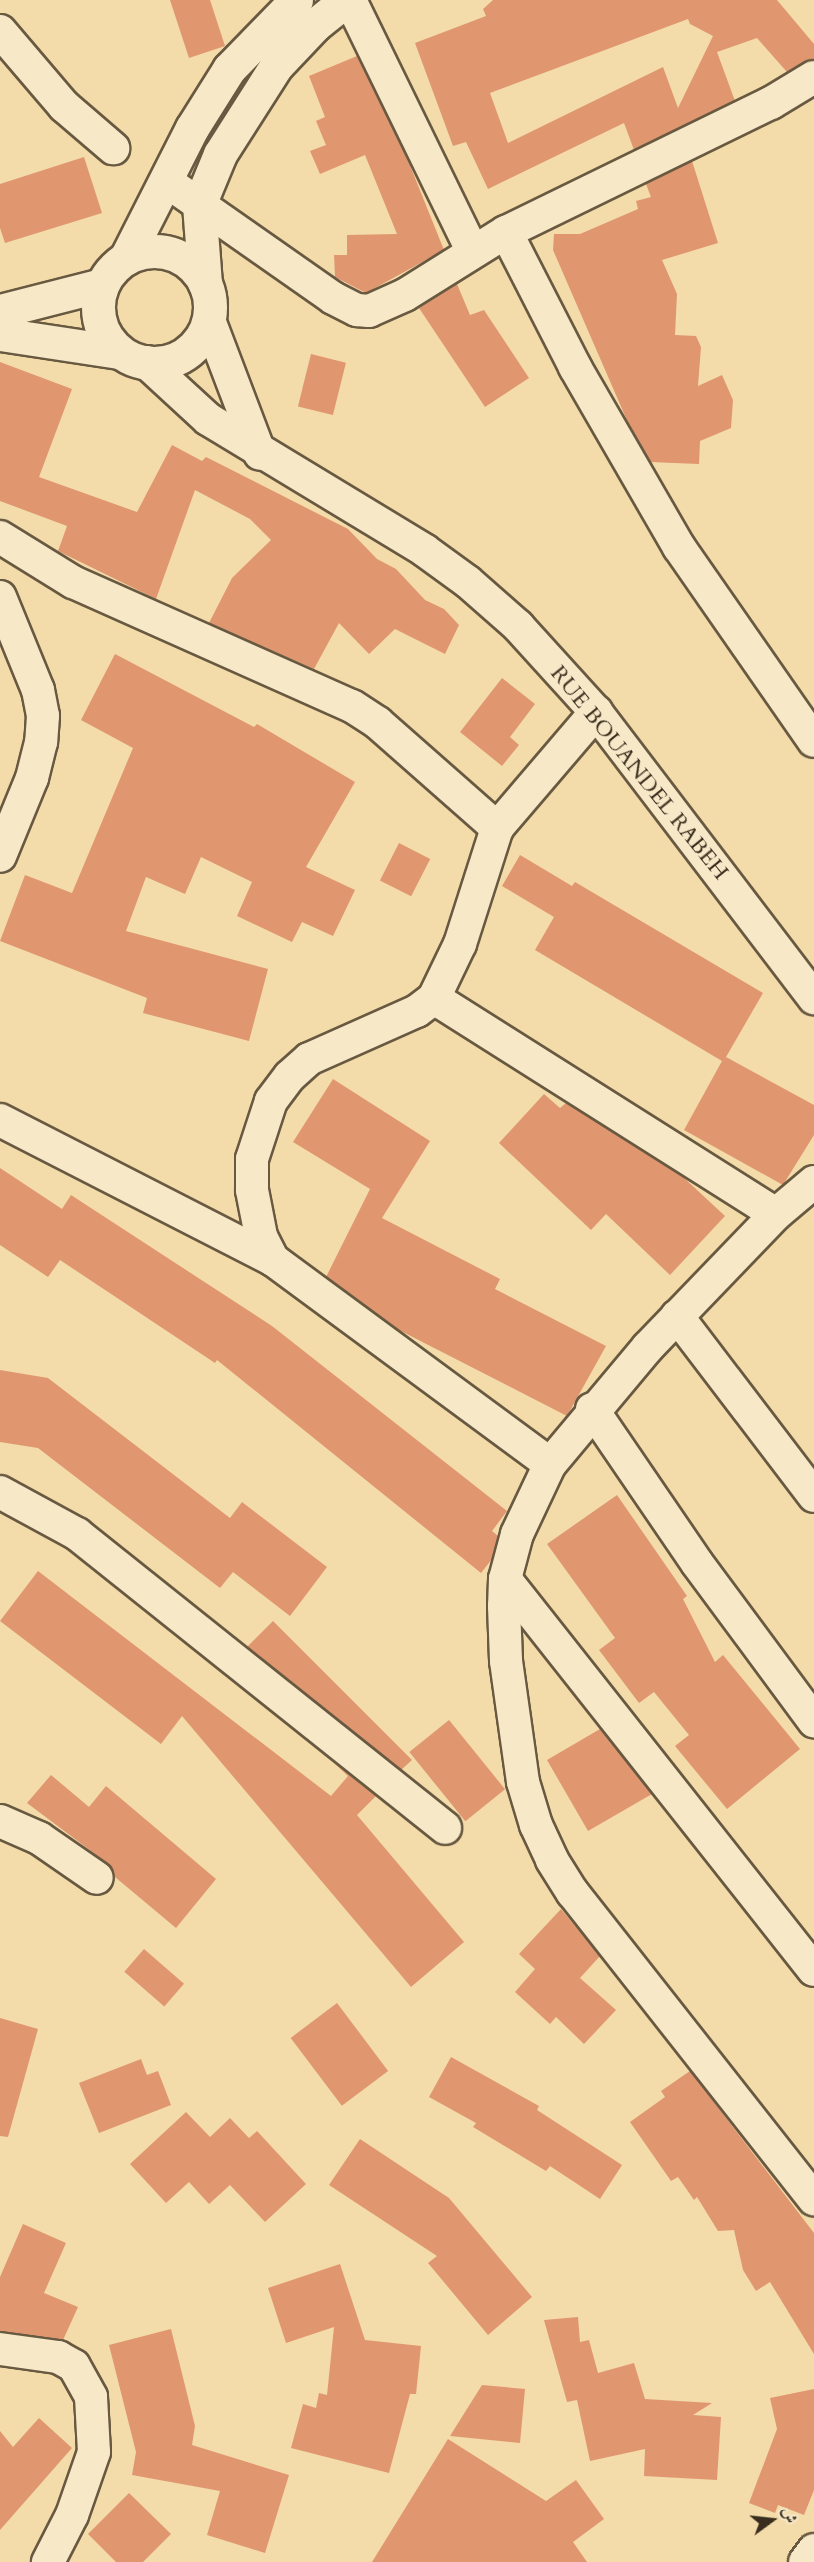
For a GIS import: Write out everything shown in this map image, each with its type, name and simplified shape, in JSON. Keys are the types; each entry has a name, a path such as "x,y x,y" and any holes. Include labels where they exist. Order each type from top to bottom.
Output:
{"street":[{"path":"126,258 166,180 229,69 296,0"},
{"path":"0,334 133,357 172,360 189,351 208,320 210,302 205,284 199,204 220,154 276,66 315,25 348,0 472,252"},
{"path":"0,31 64,106 113,148"},
{"path":"166,180 357,310 369,311 385,306 506,232 771,103 814,77"},
{"path":"506,232 575,367 679,548 814,741"},
{"path":"133,357 99,321 98,303 102,285 112,269 126,258 144,251 180,257 195,268 205,284"},
{"path":"0,311 102,285"},
{"path":"208,320 260,454"},
{"name":"RUE BOUANDEL RABEH","path":"133,357 200,412 260,454 378,519 468,582 518,626 596,712 814,998"},
{"path":"0,537 73,582 352,706 378,723 497,828"},
{"path":"0,597 38,690 43,716 41,742 32,778 0,856"},
{"path":"273,1260 261,1236 252,1190 252,1159 271,1101 309,1059 417,1011 434,998 460,944 497,828 596,712"},
{"path":"434,998 776,1214"},
{"path":"0,1120 273,1260 550,1464"},
{"path":"814,1182 776,1214 677,1316 592,1409 550,1464 517,1534 505,1579 506,1661 523,1782 536,1825 552,1860 573,1893 814,2199"},
{"path":"677,1316 814,1496"},
{"path":"592,1409 697,1563 814,1721"},
{"path":"0,1492 96,1549 445,1828"},
{"path":"505,1579 814,1970"},
{"path":"0,1821 39,1838 97,1878"},
{"path":"0,2349 58,2357 74,2366 91,2397 94,2452 72,2515 48,2562"},
{"path":"805,2562 814,2550"}],"building":[{"path":"170,0 210,0 225,46 189,58"},
{"path":"493,0 777,0 814,44 814,59 787,72 757,38 717,52 735,101 634,150 624,123 488,189 466,142 453,146 415,43 486,16 483,9","holes":["688,19 690,24 713,36 678,108 663,67 508,143 490,93"]},
{"path":"357,56 407,158 444,250 366,293 335,277 334,255 347,255 347,235 397,234 365,155 320,174 310,151 326,145 316,121 325,117 309,76"},
{"path":"84,157 102,213 5,243 0,228 0,184"},
{"path":"692,161 718,243 662,260 677,294 675,335 696,336 701,347 698,386 722,375 733,400 731,428 700,441 699,464 650,462 629,425 553,250 554,234 580,234 638,209 636,201 651,197 646,184"},
{"path":"457,284 470,315 484,310 529,378 485,407 419,308"},
{"path":"311,354 346,363 333,415 298,406"},
{"path":"0,362 72,389 39,477 137,512 172,445 202,461 206,457 348,529 377,559 396,569 425,600 444,609 459,625 445,654 395,629 369,654 339,623 314,669 209,623 232,578 271,540 250,519 195,490 156,599 58,551 67,526 0,501"},
{"path":"115,654 254,727 257,724 355,782 306,867 355,890 333,936 302,922 292,942 237,916 252,882 201,857 185,894 146,877 126,931 268,969 249,1041 143,1013 147,998 0,941 25,875 72,893 133,748 81,720"},
{"path":"502,678 535,704 510,737 519,745 502,766 460,732"},
{"path":"399,843 430,859 411,896 380,880"},
{"path":"520,855 572,886 575,882 763,993 726,1057 814,1105 814,1135 783,1185 684,1130 722,1061 535,950 554,917 502,886"},
{"path":"333,1079 430,1141 382,1218 500,1279 495,1289 606,1346 567,1416 395,1328 326,1277 370,1189 293,1142"},
{"path":"544,1094 560,1108 566,1103 683,1177 725,1216 670,1275 606,1214 591,1230 499,1143"},
{"path":"0,1168 62,1209 71,1195 272,1326 507,1511 492,1531 498,1536 492,1559 481,1573 217,1360 215,1363 60,1260 48,1277 0,1245"},
{"path":"0,1370 48,1378 230,1518 242,1502 327,1567 290,1616 233,1572 220,1588 38,1448 0,1442"},
{"path":"617,1495 687,1596 683,1599 715,1662 723,1655 800,1749 727,1809 675,1746 689,1735 654,1692 639,1703 599,1650 615,1638 547,1544"},
{"path":"38,1571 331,1796 348,1776 333,1762 376,1796 357,1815 464,1942 411,1987 182,1716 161,1744 0,1621"},
{"path":"273,1621 412,1760 401,1770 247,1647"},
{"path":"449,1720 505,1789 465,1821 409,1752"},
{"path":"600,1729 652,1794 588,1831 547,1760"},
{"path":"51,1775 89,1807 106,1786 216,1879 176,1928 115,1877 107,1863 27,1803"},
{"path":"561,1909 600,1956 580,1978 616,2010 584,2044 556,2017 550,2024 515,1992 535,1969 519,1954"},
{"path":"144,1949 184,1984 164,2006 124,1972"},
{"path":"337,2003 388,2071 342,2106 291,2038"},
{"path":"0,2018 38,2029 8,2137 0,2136"},
{"path":"451,2057 539,2106 537,2110 622,2165 600,2199 550,2166 546,2171 473,2127 476,2123 429,2097"},
{"path":"141,2059 147,2075 158,2071 171,2105 99,2133 79,2083"},
{"path":"690,2071 814,2233 814,2354 770,2282 756,2291 743,2270 734,2230 718,2231 697,2197 694,2200 678,2177 671,2181 630,2122 665,2097 661,2091"},
{"path":"186,2112 210,2137 230,2118 249,2138 257,2131 306,2184 265,2222 230,2185 209,2204 189,2182 166,2203 130,2164"},
{"path":"360,2139 449,2198 532,2297 488,2335 428,2263 437,2256 329,2185"},
{"path":"23,2224 66,2243 44,2293 78,2307 63,2340 0,2331 0,2277"},
{"path":"340,2264 365,2340 421,2346 416,2394 410,2394 389,2473 291,2448 303,2404 316,2408 319,2393 327,2395 334,2327 286,2343 268,2288"},
{"path":"578,2317 580,2342 589,2340 598,2373 634,2363 645,2399 712,2403 693,2415 721,2417 717,2480 644,2476 645,2449 590,2461 577,2400 567,2402 544,2320"},
{"path":"171,2329 195,2426 192,2445 289,2475 265,2553 207,2535 220,2491 132,2475 136,2452 109,2345"},
{"path":"482,2385 525,2389 520,2443 450,2436"},
{"path":"814,2389 814,2490 804,2515 778,2505 775,2513 749,2503 777,2429 770,2398"},
{"path":"39,2418 72,2448 0,2530 0,2431 13,2447"},
{"path":"448,2439 546,2501 576,2480 604,2519 573,2542 587,2562 372,2562"},
{"path":"129,2493 171,2534 143,2562 116,2562 88,2534"}]}
